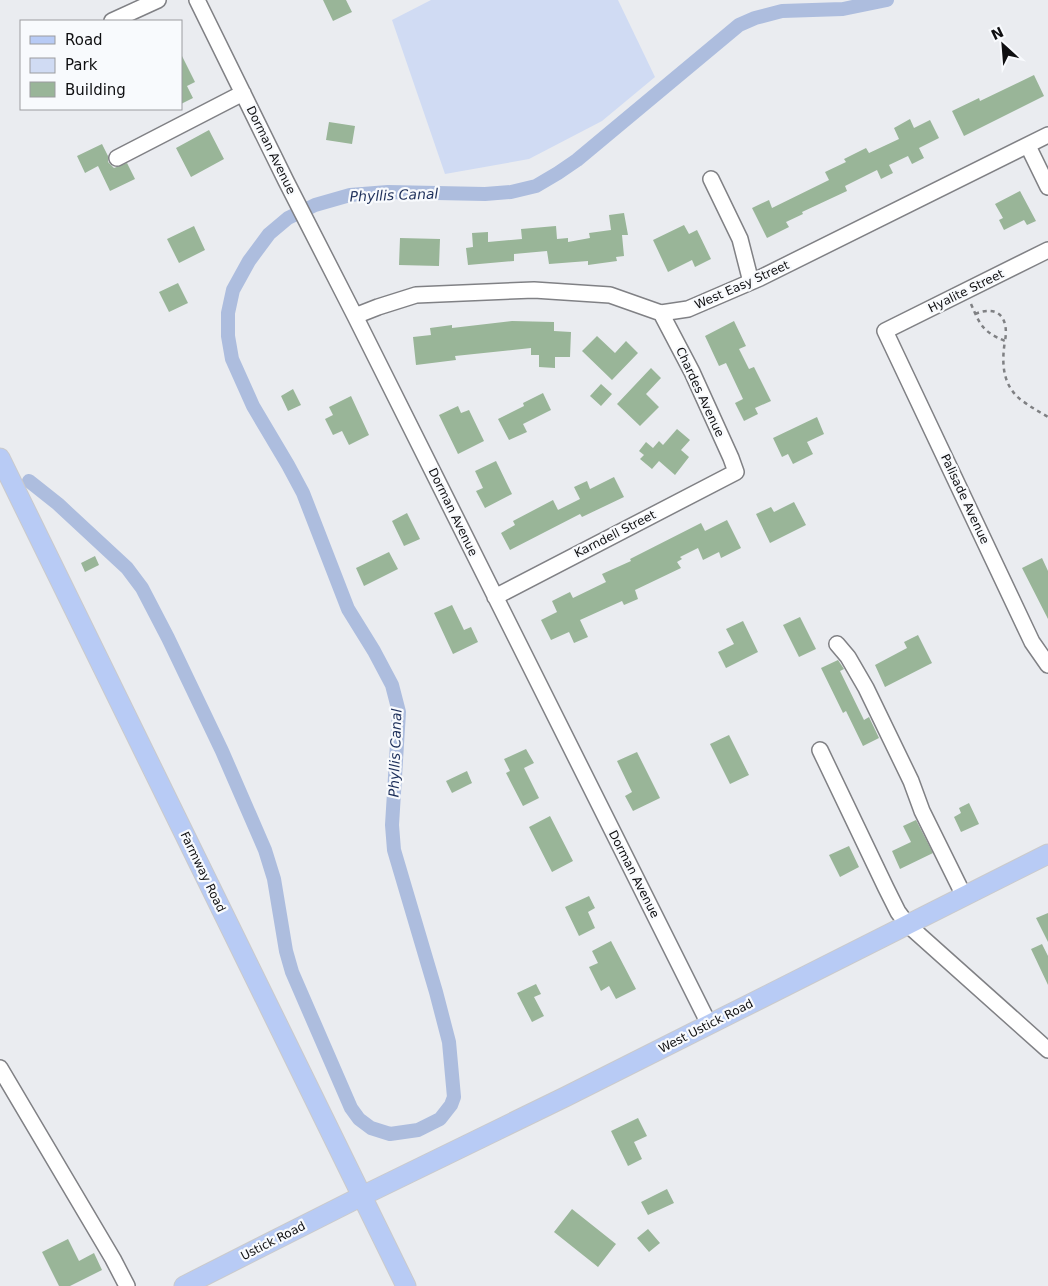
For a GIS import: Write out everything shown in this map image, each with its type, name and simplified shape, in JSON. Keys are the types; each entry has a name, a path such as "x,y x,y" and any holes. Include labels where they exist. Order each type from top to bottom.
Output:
{"main road":[{"name":"Farmway Road","path":"0,458 406,1286"},
{"name":"West Ustick Road","path":"362,1196 1048,855"},
{"name":"Ustick Road","path":"184,1286 362,1196"}],"street":[{"path":"114,20 158,0"},
{"name":"Dorman Avenue","path":"198,0 243,94 708,1024"},
{"path":"117,158 243,94"},
{"name":"West Easy Street","path":"355,316 416,295 534,290 610,295 661,313 688,309 751,282 1048,135"},
{"path":"1028,146 1048,187"},
{"path":"711,179 740,239 751,282"},
{"name":"Hyalite Street","path":"885,331 1048,250"},
{"name":"Chardes Avenue","path":"661,313 692,372 736,472"},
{"name":"Palisade Avenue","path":"885,331 1032,642 1048,665"},
{"name":"Karndell Street","path":"494,596 736,472"},
{"path":"837,644 848,657 866,688 911,781 922,811 964,896"},
{"path":"820,750 886,888 898,912 907,924 1048,1050"},
{"path":"0,1068 127,1286"}],"path":[{"path":"964,292 984,330 994,337 1005,341"},
{"path":"975,314 992,310 1002,316 1007,332 1003,352 1004,374 1010,387 1019,398 1048,417"}],"green space":[{"path":"431,0 618,0 655,77 602,121 529,159 445,174 392,20"}],"building":[{"path":"323,0 346,0 352,12 333,21"},
{"path":"182,56 195,82 187,86 193,98 182,104"},
{"path":"1034,75 1044,96 964,136 952,111 979,98 980,101"},
{"path":"910,119 914,128 930,120 939,138 919,148 924,158 912,164 908,156 889,165 893,173 881,179 877,170 845,186 847,191 802,212 803,214 786,222 789,227 767,238 752,208 769,200 772,208 829,180 825,172 846,162 844,159 866,148 869,153 899,139 894,128"},
{"path":"329,122 355,126 352,144 326,140"},
{"path":"209,130 224,159 191,177 176,148"},
{"path":"102,144 108,156 108,162 114,168 127,163 135,179 110,191 98,166 85,173 77,156"},
{"path":"1020,191 1036,221 1027,225 1024,220 1004,230 999,220 1003,218 995,204"},
{"path":"624,213 628,235 622,235 624,256 616,257 617,261 588,265 588,261 549,264 547,251 514,254 514,261 468,265 466,248 473,247 472,233 488,232 488,242 522,239 521,229 556,226 557,239 568,238 568,242 590,238 589,233 611,230 609,215"},
{"path":"684,225 689,234 697,230 711,259 695,267 692,260 668,272 653,240"},
{"path":"194,226 205,250 179,263 167,239"},
{"path":"400,238 440,239 439,266 399,265"},
{"path":"178,283 188,303 169,312 159,292"},
{"path":"512,321 554,322 554,331 571,332 570,357 555,357 555,368 539,367 539,355 531,355 531,348 455,356 456,360 416,365 413,337 431,335 430,328 452,325 452,328"},
{"path":"734,321 746,346 739,349 749,369 754,367 771,401 755,408 758,414 744,421 735,403 743,399 726,363 719,366 705,336"},
{"path":"597,336 615,353 626,341 638,353 612,380 582,351"},
{"path":"651,368 661,378 646,394 659,407 640,426 617,404"},
{"path":"601,384 612,394 601,406 590,396"},
{"path":"293,389 301,405 288,411 281,396"},
{"path":"543,393 551,410 523,424 527,432 509,440 498,419 524,406 523,403"},
{"path":"351,396 369,435 349,445 342,431 333,435 325,419 333,415 329,407"},
{"path":"458,406 461,413 469,410 484,441 458,454 439,415"},
{"path":"817,417 824,434 807,442 813,454 793,464 788,454 782,457 773,438"},
{"path":"677,429 690,440 681,450 689,457 675,475 659,461 652,469 640,459 644,455 639,451 646,442 653,448 659,441 663,445"},
{"path":"496,461 512,494 485,508 476,491 483,488 475,471"},
{"path":"614,477 624,497 582,517 580,514 510,550 501,533 515,525 513,521 553,500 558,510 580,499 574,487 587,481 590,489"},
{"path":"794,502 806,525 770,543 756,514 771,507 774,512"},
{"path":"407,513 420,539 404,546 392,521"},
{"path":"727,520 741,548 721,558 719,552 703,560 698,548 680,557 682,559 677,562 681,568 635,590 638,599 624,605 622,601 580,620 588,637 574,643 569,632 551,640 541,620 557,612 552,601 570,592 573,598 606,582 602,574 631,561 630,559 701,523 705,531"},
{"path":"389,552 398,569 364,586 356,568"},
{"path":"95,556 99,565 85,572 81,563"},
{"path":"1042,558 1048,571 1048,619 1022,568"},
{"path":"452,605 464,630 471,627 478,642 453,654 434,613"},
{"path":"800,617 816,649 799,657 783,625"},
{"path":"743,621 758,652 726,668 718,652 734,644 726,629"},
{"path":"918,635 932,663 885,687 875,665 907,648 904,642"},
{"path":"838,660 844,669 840,671 864,720 869,717 879,738 863,746 846,711 843,713 821,668"},
{"path":"729,735 749,775 730,784 710,744"},
{"path":"526,749 534,763 524,768 539,798 523,806 506,773 510,771 504,759"},
{"path":"637,752 660,798 633,811 625,796 632,792 617,761"},
{"path":"467,771 472,783 452,793 446,781"},
{"path":"969,803 979,824 961,832 954,817 961,813 959,808"},
{"path":"550,816 573,861 552,872 529,827"},
{"path":"916,820 933,853 900,869 892,851 911,842 903,826"},
{"path":"849,846 859,867 840,877 829,855"},
{"path":"589,896 595,908 588,912 595,928 579,936 565,907"},
{"path":"1048,913 1048,942 1036,918"},
{"path":"611,941 636,989 616,999 609,986 601,991 589,967 598,963 592,951"},
{"path":"1042,944 1048,956 1048,985 1031,949"},
{"path":"536,984 541,994 534,997 544,1016 532,1022 517,993"},
{"path":"638,1118 647,1136 634,1142 642,1159 628,1166 611,1131"},
{"path":"667,1189 674,1203 648,1215 641,1202"},
{"path":"572,1209 616,1244 598,1267 554,1232"},
{"path":"648,1229 660,1243 649,1252 637,1238"},
{"path":"68,1239 79,1261 94,1253 102,1270 70,1286 59,1286 42,1252"}],"waterway":[{"name":"Phyllis Canal","path":"29,481 58,504 127,568 142,588 168,638 222,751 265,850 274,879 286,951 292,972 351,1108 359,1119 371,1128 390,1134 418,1130 440,1119 451,1105 454,1097 449,1042 394,850 392,825 399,712 392,685 348,609 303,493 253,406 232,359 228,336 228,313 233,290 249,261 269,234 288,218 315,205 350,195 388,192 485,194 511,192 536,186 577,160 739,25 755,18 782,11 843,9 887,0"}]}
